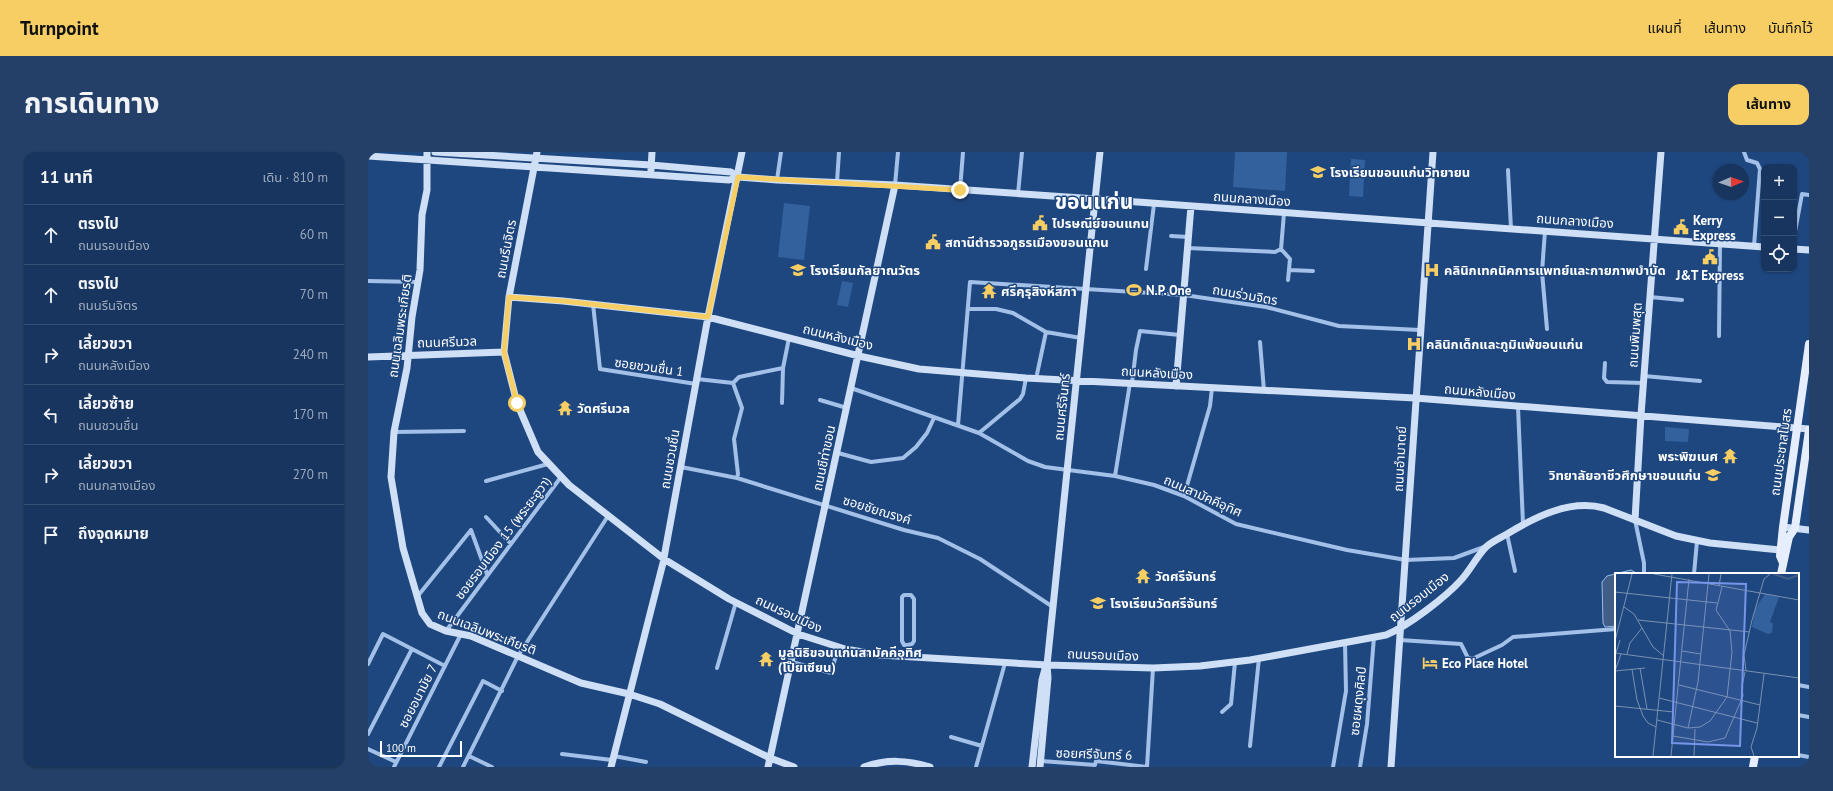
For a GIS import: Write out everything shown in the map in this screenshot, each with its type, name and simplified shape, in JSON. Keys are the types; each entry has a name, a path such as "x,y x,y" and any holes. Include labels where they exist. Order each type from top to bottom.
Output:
{"main road":[{"name":"ถนนประชาสโมสร","path":"1783,563 1780,556 1783,527 1809,344"},
{"name":"ถนนประชาสโมสร","path":"1781,573 1789,537 1795,528 1809,430"},
{"path":"1753,767 1755,757"}],"street":[{"name":"ถนนกลางเมือง","path":"435,152 651,165 731,172 738,177"},
{"path":"650,175 652,152"},
{"name":"ถนนชวนชื่น","path":"612,761 628,694 664,559 708,317 742,152"},
{"path":"777,180 781,152"},
{"path":"837,182 839,152"},
{"name":"ถนนชีท่าขอน","path":"768,767 859,356 895,185 898,152"},
{"path":"960,190 963,152"},
{"path":"1018,194 1022,152"},
{"name":"ถนนศรีจันทร์","path":"1040,764 1048,678 1047,665 1087,290 1100,152"},
{"name":"ถนนอำมาตย์","path":"1391,767 1433,152"},
{"name":"ถนนพิมพสุต","path":"1635,520 1641,415 1661,152"},
{"path":"1744,152 1747,160 1757,164 1760,169 1754,246"},
{"name":"ถนนกลางเมือง","path":"368,156 536,159 650,175 729,180 738,177 895,185 1761,247"},
{"name":"ถนนเฉลิมพระเกียรติ","path":"428,156 427,190 422,215 418,282 412,317 408,356 394,432 391,477 403,548 422,613 430,624 446,631 461,634 581,683 628,694 660,704 770,758 794,767"},
{"name":"ถนนรึนจิตร","path":"504,352 509,297 536,159"},
{"path":"1508,170 1511,229"},
{"path":"1794,236 1802,194 1809,195"},
{"path":"1146,269 1154,204"},
{"path":"1176,386 1191,206"},
{"path":"1284,213 1281,249 1290,259 1288,280"},
{"path":"1545,231 1542,272 1547,329"},
{"path":"1172,236 1188,237"},
{"path":"1719,336 1720,244"},
{"path":"1187,248 1275,252 1281,249"},
{"path":"1797,249 1809,250"},
{"path":"1289,270 1313,271"},
{"path":"368,281 418,282"},
{"name":"ถนนร่วมจิตร","path":"968,309 970,282 1184,295 1266,308 1339,326 1420,330"},
{"name":"ถนนหลังเมือง","path":"509,297 593,304 708,317 859,356 919,369 1026,378 1416,398 1518,407 1641,415 1809,430"},
{"path":"1650,297 1682,300"},
{"name":"ซอยชวนชื่น 1","path":"593,304 600,370 696,381 733,383"},
{"path":"958,425 968,309 996,309 1013,313 1046,332 1082,338"},
{"path":"1115,476 1140,331 1180,334"},
{"path":"1036,378 1046,332"},
{"path":"782,402 783,368 789,337"},
{"path":"1260,342 1264,391"},
{"name":"ถนนศรีนวล","path":"368,357 504,352"},
{"name":"ถนนรอบเมือง","path":"504,352 517,403 538,452 561,477 608,516 664,559 736,602 798,634 838,648 880,655 1005,663 1153,668 1235,662 1386,635 1401,628 1451,589 1462,578 1487,546 1523,524 1545,514 1581,505 1593,505 1676,536 1697,541 1781,550"},
{"path":"1605,363 1604,378 1607,382 1644,380 1700,381"},
{"path":"737,478 738,474 734,439 742,408 733,383 739,377 783,368"},
{"path":"979,433 1020,400 1023,394 1026,378"},
{"name":"ถนนสามัคคีอุทิศ","path":"852,388 979,433 1028,461 1045,467 1115,476 1154,485 1184,496 1236,524 1347,550 1406,560 1454,558 1487,546"},
{"path":"1184,496 1210,406 1212,388"},
{"path":"820,400 847,408"},
{"path":"1518,407 1523,524"},
{"path":"838,453 871,462 903,458 916,447 928,433 934,418"},
{"path":"394,432 464,431"},
{"path":"486,481 548,464"},
{"name":"ซอยชัยณรงค์","path":"681,467 737,478 904,530 938,538 980,559 1053,607"},
{"name":"ซอยรอบเมือง 15 (พระยะฮูวา)","path":"446,631 487,574 561,477"},
{"path":"463,767 502,691 518,656 608,516"},
{"path":"486,517 511,544"},
{"path":"1635,520 1644,563 1644,573"},
{"path":"1783,527 1809,530"},
{"path":"417,597 471,530 487,574"},
{"path":"1507,534 1515,571"},
{"path":"1694,573 1697,541"},
{"path":"911,595 914,599 914,641 912,644 908,645 904,645 902,641 902,597 911,595"},
{"path":"717,668 736,602"},
{"path":"1400,640 1461,644 1468,658 1472,659 1502,645 1513,637 1615,629"},
{"path":"368,664 383,634 445,666"},
{"name":"ซอยอนามัย 7","path":"394,767 461,634"},
{"name":"ซอยผดุงศิลป์","path":"1360,767 1367,724 1374,637"},
{"path":"1333,767 1346,691 1345,643"},
{"path":"907,657 908,645"},
{"path":"368,734 412,648"},
{"path":"792,662 831,673 838,648"},
{"path":"1250,746 1259,658"},
{"path":"1222,712 1231,704 1235,662"},
{"path":"976,767 1005,663"},
{"name":"ถนนศรีจันทร์","path":"1032,767 1042,680 1047,665"},
{"path":"1147,767 1153,668"},
{"path":"439,767 483,681 502,691"},
{"path":"1799,685 1809,687"},
{"path":"1799,715 1809,717"},
{"path":"951,737 982,746"},
{"path":"368,749 396,762"},
{"path":"562,754 612,761 646,762"},
{"path":"1799,755 1809,757"},
{"path":"469,756 492,767"},
{"path":"864,767 878,762 897,760 930,767"},
{"name":"ซอยศรีจันทร์ 6","path":"1040,764 1095,765 1096,761 1147,767"}],"shaded area":[{"path":"1235,152 1287,152 1285,191 1233,187"},
{"path":"1351,159 1365,160 1363,197 1349,196"},
{"path":"784,203 810,206 804,260 778,257"},
{"path":"842,281 853,283 848,307 837,305"},
{"path":"1665,427 1689,429 1688,442 1665,441"},
{"path":"1631,570 1636,573 1619,573"},
{"path":"1615,574 1615,626 1605,627 1603,623 1602,582 1607,576"}],"place":[{"name":"โรงเรียนขอนแก่นวิทยายน","path":"1318,172"},
{"name":"ไปรษณีย์ขอนแกน","path":"1040,223"},
{"name":"Kerry Express","path":"1681,227"},
{"name":"สถานีตำรวจภูธรเมืองขอนแกน","path":"933,242"},
{"name":"J&T Express","path":"1710,257"},
{"name":"โรงเรียนกัลยาณวัตร","path":"798,270"},
{"name":"คลินิกเทคนิคการแพทย์และกายภาพบำบัด","path":"1432,270"},
{"name":"N.P. One","path":"1134,290"},
{"name":"ศรีคุรุสิงห์สภา","path":"989,291"},
{"name":"คลินิกเด็กและภูมิแพ้ขอนแก่น","path":"1414,344"},
{"name":"วัดศรีนวล","path":"565,408"},
{"name":"พระพิฆเนศ","path":"1730,456"},
{"name":"วิทยาลัยอาชีวศึกษาขอนแก่น","path":"1713,475"},
{"name":"วัดศรีจันทร์","path":"1143,576"},
{"name":"โรงเรียนวัดศรีจันทร์","path":"1098,603"},
{"name":"มูลนิธิขอนแก่นสามัคคีอุทิศ (โป๊ยเซียน)","path":"766,659"},
{"name":"Eco Place Hotel","path":"1430,663"}],"district":[{"name":"ขอนแก่น","path":"1094,201"}],"route":[{"path":"517,403 504,352 509,297 563,301 708,317 738,177 960,190"}]}
